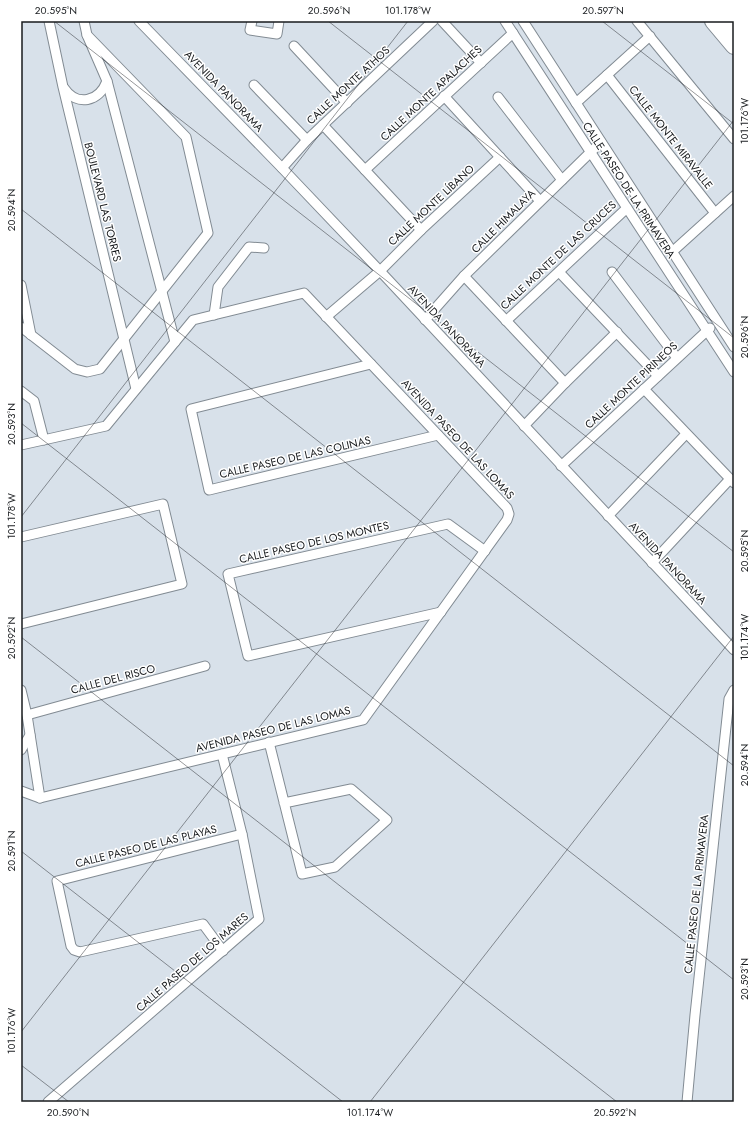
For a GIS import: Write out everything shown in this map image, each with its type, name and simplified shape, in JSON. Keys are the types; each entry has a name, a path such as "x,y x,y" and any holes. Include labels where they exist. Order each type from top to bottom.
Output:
{"highway":[{"path":"713,21 734,46"},
{"path":"730,21 734,26"}],"street":[{"name":"BOULEVARD LAS TORRES","path":"49,21 63,87 136,389"},
{"path":"84,21 107,81 175,342"},
{"name":"AVENIDA PANORAMA","path":"139,21 380,271 424,320 734,650"},
{"path":"252,21 250,30 277,34 279,21"},
{"name":"CALLE MONTE ATHOS","path":"282,168 307,140 434,21"},
{"path":"442,21 481,63"},
{"name":"CALLE PASEO DE LA PRIMAVERA","path":"505,21 734,372"},
{"name":"CALLE PASEO DE LA PRIMAVERA","path":"523,21 734,347"},
{"path":"637,21 734,139"},
{"name":"CALLE MONTE APALACHES","path":"366,170 513,33"},
{"path":"21,327 75,369 87,372 100,369 208,233 186,137 88,34"},
{"path":"576,104 650,36"},
{"path":"294,46 347,102"},
{"name":"CALLE MONTE MIRAVALLE","path":"607,75 715,213"},
{"path":"63,87 68,94 75,98 83,100 91,99 104,89 107,81"},
{"path":"254,85 307,140"},
{"path":"444,96 540,201"},
{"path":"498,97 562,180"},
{"path":"323,125 421,230"},
{"name":"CALLE HIMALAYA","path":"424,320 464,276 601,142"},
{"name":"CALLE MONTE LÍBANO","path":"326,317 380,271 421,230 500,157"},
{"path":"672,252 734,196"},
{"name":"CALLE MONTE DE LAS CRUCES","path":"506,321 627,208"},
{"path":"214,315 218,287 249,247 264,248"},
{"path":"559,272 658,376"},
{"path":"612,272 677,358"},
{"path":"464,276 564,383"},
{"path":"21,285 31,335"},
{"name":"AVENIDA PASEO DE LAS LOMAS","path":"21,446 106,426 193,320 304,293 507,508 509,514 507,520 363,720 40,798"},
{"name":"CALLE MONTE PIRINEOS","path":"561,466 717,321"},
{"path":"524,426 564,383 616,332"},
{"name":"CALLE PASEO DE LAS COLINAS","path":"371,364 191,409 209,490 438,435"},
{"path":"644,389 732,481 652,563"},
{"path":"21,391 34,401 44,440"},
{"path":"608,516 686,434"},
{"path":"21,536 163,504 182,584 21,624"},
{"name":"CALLE PASEO DE LOS MONTES","path":"441,612 248,656 228,574 448,524 485,551"},
{"name":"CALLE DEL RISCO","path":"27,714 205,666"},
{"path":"21,690 27,714 40,798 21,791"},
{"name":"CALLE PASEO DE LA PRIMAVERA","path":"687,1102 728,706 729,698 734,690"},
{"path":"21,750 30,735"},
{"path":"270,742 284,803 302,874 335,867 387,820 351,789 284,803"},
{"name":"CALLE PASEO DE LOS MARES","path":"48,1102 259,919 242,834 222,754"},
{"name":"CALLE PASEO DE LAS PLAYAS","path":"223,950 203,924 80,952 74,950 71,946 57,881 242,834"}]}
